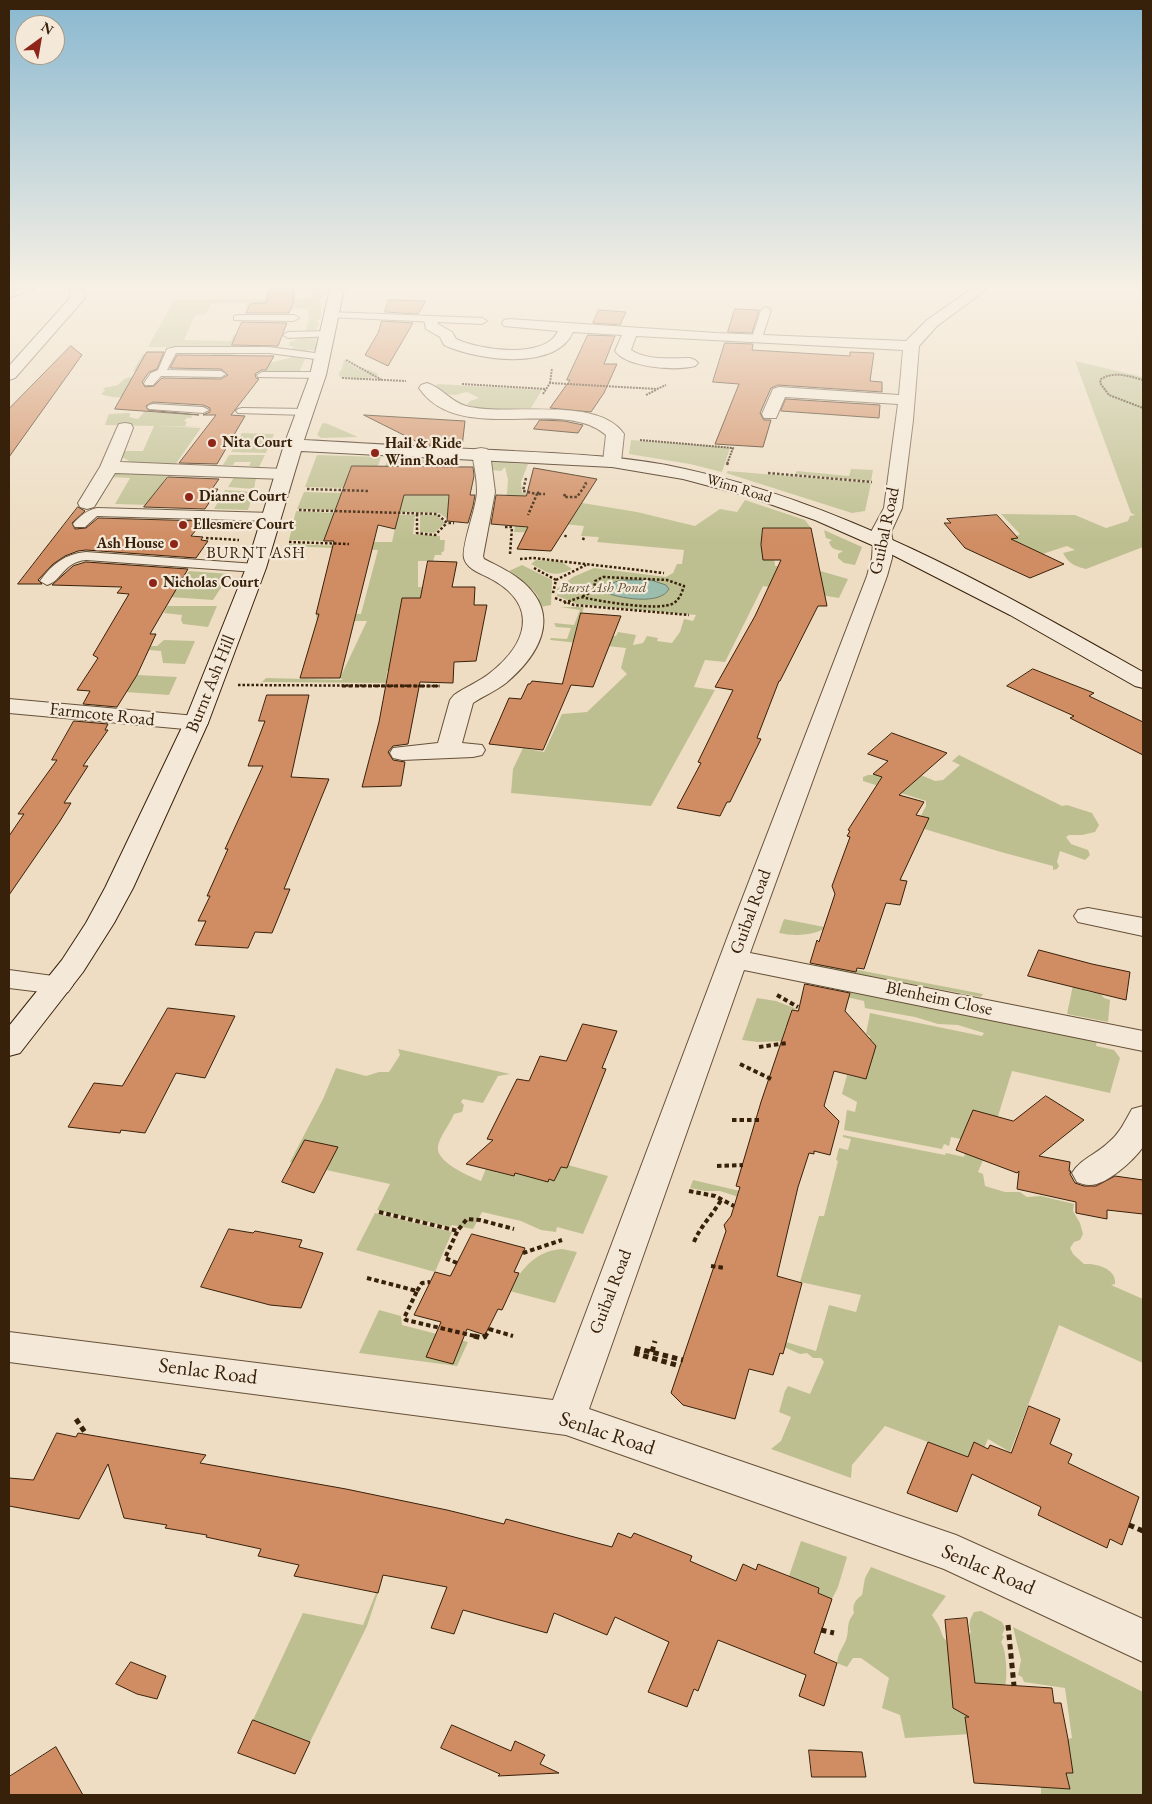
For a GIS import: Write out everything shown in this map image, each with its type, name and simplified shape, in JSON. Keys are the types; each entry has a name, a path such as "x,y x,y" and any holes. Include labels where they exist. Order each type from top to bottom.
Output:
{"street":[{"name":"Guibal Road","path":"566,1418 573,1393 877,576 882,558 883,543 881,532 893,508 908,373"},
{"name":"Burnt Ash Hill","path":"9,1046 81,954 119,888 196,723 256,568 284,474 318,375"},
{"path":"427,388 438,398 466,411 561,415 608,425 615,434 612,462"},
{"path":"770,414 779,392 906,400"},
{"path":"87,503 109,467 125,428"},
{"name":"Winn Road","path":"294,445 480,453 612,462 656,467 720,482 815,514 883,543 974,587 1143,681"},
{"path":"448,750 462,700 485,687 513,663 523,652 533,635 535,620 529,602 523,592 512,583 476,562 474,551 486,492 480,453"},
{"path":"109,467 284,474"},
{"name":"Farmcote Road","path":"9,706 196,723"},
{"path":"402,753 473,750"},
{"path":"1088,916 1143,927"},
{"name":"Blenheim Close","path":"734,959 1143,1041"},
{"path":"9,979 58,985"},
{"path":"1089,1174 1115,1158 1122,1151 1137,1131 1143,1117"},
{"name":"Senlac Road","path":"9,1347 566,1418 956,1554 1143,1641"}],"lane":[{"path":"149,383 155,375 160,373"},
{"path":"171,373 221,374"},
{"path":"262,375 318,375"},
{"path":"153,407 203,410"},
{"path":"242,411 306,412"},
{"path":"80,524 92,513 97,512 272,517"},
{"path":"47,581 66,560 86,556 256,568"}],"path":[{"path":"371,373 383,380"},
{"path":"1143,380 1111,375 1104,376 1100,383 1109,396 1143,408"},
{"path":"646,395 657,389"},
{"path":"637,440 733,448 726,470"},
{"path":"765,473 875,482"},
{"path":"529,477 525,478 523,491 545,494"},
{"path":"565,494 564,497 579,496 586,484 582,481"},
{"path":"301,489 368,490"},
{"path":"528,515 533,508 533,500 538,493"},
{"path":"294,510 438,514 447,523 479,524"},
{"path":"417,514 417,533 435,534 447,523"},
{"path":"203,538 247,540"},
{"path":"286,542 348,544"},
{"path":"285,549 300,550"},
{"path":"556,580 519,558 664,574"},
{"path":"587,564 556,580 552,594 556,600 564,603 689,615"},
{"path":"564,603 594,591 595,581 603,577 667,580 684,586 682,594 674,603 659,606 606,603 581,597"},
{"path":"237,685 485,687"},
{"path":"772,992 798,1007"},
{"path":"759,1047 787,1043"},
{"path":"740,1064 773,1080"},
{"path":"732,1120 760,1120"},
{"path":"717,1166 743,1165"},
{"path":"689,1191 715,1196 734,1206"},
{"path":"694,1242 700,1227 712,1215 722,1200"},
{"path":"379,1212 458,1231"},
{"path":"457,1263 445,1258 458,1231 469,1218 514,1229"},
{"path":"523,1253 562,1240"},
{"path":"711,1266 725,1268"},
{"path":"367,1278 417,1291"},
{"path":"430,1282 422,1283 404,1318 406,1320 482,1338 485,1338 489,1329 513,1336"},
{"path":"652,1352 655,1341"},
{"path":"680,1366 635,1350 652,1352 683,1360"},
{"path":"76,1419 86,1434"},
{"path":"1129,1525 1143,1531"},
{"path":"1008,1625 1014,1686"},
{"path":"821,1630 834,1633"}],"green space":[{"path":"339,373 379,374 366,379 342,378"},
{"path":"1079,373 1127,373 1143,377 1143,547 1086,569 1075,566 1067,560 1063,553 1075,550 1067,546 1030,558 1027,546 1014,540 1002,544 1020,534 1001,514 1075,515 1106,528 1128,521 1130,516 1135,515 1131,513"},
{"path":"194,376 218,376 214,382 151,388 151,386 144,386 148,396 117,397 101,394 105,390 103,388 118,385 123,380 133,377 131,383 164,383 191,379"},
{"path":"437,384 542,390 531,408 481,409 467,405 470,401 479,398 467,392 455,395 445,394 436,386"},
{"path":"144,412 194,414 191,418 187,418 184,421 187,422 185,426 205,427 157,426 201,428 175,465 136,465 122,457 122,451 143,451 154,426 105,425 109,414 128,413 131,414 129,417 138,419"},
{"path":"324,423 358,437 321,438 317,435"},
{"path":"242,433 274,434 266,453 231,452"},
{"path":"631,440 730,448 722,472 690,464 629,454"},
{"path":"229,455 265,455 259,467 249,466 251,462 235,462 233,465 223,465"},
{"path":"317,455 381,457 378,466 352,466 344,488 305,487"},
{"path":"388,458 455,461 453,468 456,485 449,520 439,513 297,509 304,492 343,493 412,467 385,466"},
{"name":"Burst Ash Pond","path":"489,461 513,461 511,463 528,464 521,482 522,493 637,512 695,526 720,509 737,512 745,500 805,520 811,528 771,528 775,566 803,566 848,579 839,598 763,586 725,662 705,660 694,687 715,690 651,806 511,793 513,769 523,748 544,752 562,714 587,712 627,674 621,668 626,648 550,640 551,638 567,639 571,628 556,627 554,623 574,625 580,610 560,607 584,607 576,632 616,636 618,632 636,635 633,645 643,643 647,636 658,638 657,641 672,643 680,632 684,619 693,621 696,615 577,604 557,596 557,589 573,577 594,568 666,577 673,573 677,564 682,564 684,550 597,542 599,537 581,536 584,526 553,523 544,533 514,532 516,522 505,496 507,494 508,480 505,467 501,471 491,470"},
{"path":"851,469 873,470 871,481 795,474 797,471 849,476"},
{"path":"124,471 169,473 150,505 115,504 130,478 109,477"},
{"path":"728,471 871,483 865,511 852,513 726,473"},
{"path":"234,477 256,478 254,489 228,487"},
{"path":"225,490 254,492 248,510 214,509"},
{"path":"296,511 334,513 324,541 289,540"},
{"path":"398,515 415,515 413,534 440,536 440,540 445,540 442,555 435,555 433,561 418,561 418,587 423,587 411,671 387,671 386,681 391,681 389,683 262,682 266,678 343,680 340,678 367,621 317,621 316,614 361,614 378,550 289,546 289,544 370,547 372,542 392,542"},
{"path":"420,515 436,515 445,523 434,533 420,532"},
{"path":"824,530 862,547 855,565 844,563 838,558 838,554 843,551 832,548 829,542 832,540 826,538"},
{"path":"536,560 562,562 572,569 566,572 551,573 531,564"},
{"path":"522,565 552,580 551,605 540,607 538,596 533,590 509,571"},
{"path":"189,571 230,574 213,600 169,597"},
{"path":"167,606 217,606 208,627 183,624 181,620 182,615 164,613"},
{"path":"164,640 195,641 185,664 163,663 161,651 149,650 151,646 157,646"},
{"path":"137,675 177,677 169,695 125,692"},
{"path":"959,755 1062,806 1067,805 1092,813 1099,825 1095,832 1066,837 1071,844 1088,850 1090,855 1085,860 1060,851 1057,862 1059,866 1053,870 1053,866 921,828 916,825 926,806 926,801 863,781 863,777 868,775 921,775 935,781 943,780 960,765 952,761"},
{"path":"784,919 824,927 824,929 802,935 779,933"},
{"path":"816,962 983,994 981,997 815,966"},
{"path":"1073,985 1085,988 1085,991 1101,994 1104,998 1110,1000 1108,1022 1067,1014"},
{"path":"837,989 1097,1040 1096,1046 1114,1050 1120,1058 1110,1093 1012,1071 989,1145 951,1137 949,1146 944,1144 942,1149 844,1130 847,1110 855,1112 857,1102 842,1094 847,1075 865,1079 868,1072 864,1070 873,1041 869,1040 870,1036 866,1034 870,1013 982,1036 984,1033 958,1025 938,1024 915,1017 865,1008 864,1001 833,994"},
{"path":"757,998 776,1001 797,1009 791,1010 788,1022 793,1023 792,1027 786,1026 782,1038 788,1041 758,1042 742,1040"},
{"path":"398,1049 510,1074 498,1076 483,1103 463,1099 461,1102 464,1105 462,1112 454,1114 439,1142 438,1152 454,1168 481,1181 487,1166 496,1172 513,1176 515,1173 548,1182 549,1179 554,1180 561,1167 566,1168 568,1165 608,1176 583,1234 557,1227 556,1232 541,1230 521,1221 482,1212 473,1229 452,1225 450,1227 377,1210 390,1184 290,1162 323,1099 336,1068 366,1076 379,1072 389,1072 400,1055"},
{"path":"843,1135 945,1155 946,1153 964,1157 965,1153 983,1160 978,1172 983,1174 985,1186 1005,1192 1020,1192 1027,1197 1041,1196 1074,1204 1073,1211 1080,1223 1083,1234 1080,1240 1074,1242 1070,1248 1073,1254 1084,1264 1100,1266 1113,1274 1115,1284 1111,1285 1143,1299 1143,1363 1059,1325 1010,1452 988,1439 979,1461 885,1426 852,1465 851,1478 771,1449 781,1441 791,1417 779,1412 788,1386 810,1394 824,1362 821,1358 813,1358 807,1353 800,1354 784,1347 786,1342 816,1351 829,1305 856,1312 861,1295 800,1282 819,1216 824,1216 838,1161 836,1160 839,1148 848,1150 851,1139 843,1137"},
{"path":"693,1180 770,1198 745,1199 720,1191 690,1188"},
{"path":"375,1213 452,1232 435,1272 356,1250"},
{"path":"562,1249 577,1252 555,1303 506,1290 511,1289 525,1267 531,1262 545,1253"},
{"path":"379,1310 401,1316 402,1325 468,1342 457,1366 359,1353"},
{"path":"801,1541 847,1557 838,1587 832,1599 818,1593 819,1588 789,1576"},
{"path":"871,1567 946,1596 932,1615 943,1637 974,1675 970,1644 967,1638 971,1632 970,1624 974,1612 981,1611 1002,1622 1005,1628 1002,1635 1004,1637 1001,1642 1006,1663 1005,1686 968,1717 971,1734 905,1738 900,1715 882,1708 889,1678 861,1658 853,1658 847,1667 837,1663 854,1613 854,1605 862,1595 865,1578"},
{"path":"376,1593 378,1593 367,1626 310,1742 253,1720 303,1613 363,1625"},
{"path":"1013,1627 1143,1692 1143,1795 1041,1795 1041,1787 1069,1789 1066,1773 1073,1773 1068,1739 1072,1738 1065,1688 1024,1682 1022,1677 1018,1675 1021,1660"}],"shaded area":[{"path":"622,580 651,580 666,585 669,589 664,594 648,599 628,598 604,592 609,584"}],"building":[{"path":"44,373 69,373 9,457 9,409"},
{"path":"135,373 148,373 142,382 145,387 154,386 162,378 221,379 228,375 226,373 256,373 256,378 259,379 231,415 245,416 217,464 179,463 216,415 203,415 210,412 210,408 203,405 153,402 146,406 148,410 199,415 115,409"},
{"path":"570,373 613,373 604,393 591,412 550,408 570,380 567,380"},
{"path":"716,373 871,373 870,381 882,382 882,392 778,385 771,388 760,413 764,420 771,420 763,447 715,444 739,384 713,382"},
{"path":"786,399 880,405 879,418 781,411"},
{"path":"364,415 465,421 462,447 424,445"},
{"path":"540,420 564,421 583,425 578,433 534,429"},
{"path":"352,466 473,467 474,476 470,495 475,495 473,506 468,523 447,521 449,495 404,495 395,529 378,525 340,678 300,678 319,614 316,614 334,541 324,541"},
{"path":"534,468 597,479 551,551 517,549 528,527 491,524 496,495 526,496"},
{"name":"Dianne Court","path":"168,477 219,479 212,489 218,489 205,509 144,507"},
{"path":"78,507 85,511 72,523 75,529 86,528 98,518 204,521 191,536 203,537 201,540 208,541 196,558 78,551 65,556 53,564 38,580 42,584 18,584"},
{"path":"997,515 1018,538 1011,539 1064,564 1030,578 965,548 944,523 951,523 947,519"},
{"path":"763,528 811,528 827,606 818,606 779,681 757,738 761,739 730,802 727,802 720,816 677,808 701,763 698,762 733,690 715,687 755,616 781,560 763,560 761,545"},
{"path":"428,561 457,562 452,587 475,587 474,605 487,605 476,661 454,662 453,683 420,682 408,744 393,746 388,752 393,760 405,762 401,786 362,787 379,722 402,598 420,598"},
{"path":"86,562 188,569 150,634 156,634 137,675 117,707 83,704 90,691 77,690 98,658 93,655 129,594 117,593 122,587 52,585 73,566"},
{"path":"581,613 621,616 593,687 571,685 543,750 489,744 509,698 521,699 528,684 532,681 562,684"},
{"path":"1033,669 1094,693 1089,696 1143,722 1143,755 1070,718 1074,716 1007,686"},
{"path":"267,695 309,695 291,777 329,779 284,889 290,889 272,933 255,932 248,948 195,945 206,921 198,921 210,896 207,896 228,849 225,849 263,766 248,766 265,721 259,721"},
{"path":"74,721 108,724 105,730 108,730 83,766 88,766 64,803 71,803 9,895 9,836 24,814 18,814 57,760 52,760"},
{"path":"892,733 947,753 899,795 924,802 916,815 929,818 900,880 907,881 900,905 886,903 864,969 857,968 856,972 810,963 835,894 832,886 850,837 847,836 850,831 848,830 882,777 873,774 888,761 868,754"},
{"path":"1039,950 1130,972 1126,1000 1028,976"},
{"path":"805,984 850,993 845,1011 876,1046 866,1079 834,1071 824,1106 839,1121 830,1155 814,1151 814,1154 809,1153 798,1187 777,1276 802,1283 783,1354 780,1353 773,1375 749,1369 735,1419 683,1405 671,1393 726,1231 724,1225 731,1216 740,1187 736,1186 761,1102 792,1010 798,1011"},
{"path":"168,1008 235,1016 205,1078 176,1073 145,1133 121,1130 120,1133 68,1127 94,1083 122,1086"},
{"path":"583,1024 617,1031 602,1068 606,1069 567,1168 561,1167 554,1181 549,1179 548,1182 515,1173 514,1176 466,1164 493,1140 487,1139 517,1079 529,1081 540,1056 566,1061"},
{"path":"1046,1096 1084,1120 1039,1156 1070,1162 1069,1171 1071,1171 1070,1174 1075,1183 1084,1186 1096,1186 1115,1176 1143,1180 1143,1214 1107,1210 1107,1219 1076,1213 1076,1202 1017,1189 1019,1171 1017,1173 956,1150 973,1110 1013,1121"},
{"path":"305,1140 338,1147 314,1193 282,1182"},
{"path":"229,1229 253,1233 255,1231 302,1240 299,1247 323,1253 301,1308 270,1305 201,1287"},
{"path":"472,1234 525,1248 514,1272 519,1273 502,1310 498,1309 485,1335 467,1329 453,1364 426,1357 441,1322 414,1315 435,1272 450,1276"},
{"path":"1029,1406 1060,1419 1050,1444 1072,1454 1068,1463 1139,1497 1122,1545 1110,1539 1107,1548 1038,1515 1041,1507 972,1474 957,1512 907,1493 928,1442 968,1457 974,1442 988,1449 990,1445 1011,1453"},
{"path":"57,1433 76,1437 78,1433 206,1455 200,1463 346,1489 504,1524 506,1519 612,1547 618,1533 631,1538 634,1533 692,1556 690,1561 736,1581 743,1564 756,1570 758,1564 819,1588 818,1593 832,1599 814,1653 837,1663 824,1706 799,1696 806,1675 718,1640 698,1691 694,1689 687,1707 648,1692 669,1642 615,1617 607,1635 554,1613 547,1633 463,1610 454,1634 431,1628 447,1587 383,1575 378,1593 294,1576 299,1565 258,1556 261,1549 206,1537 207,1535 165,1528 167,1525 124,1518 108,1464 79,1519 9,1506 9,1478 33,1480"},
{"path":"967,1618 975,1683 1052,1688 1054,1703 1061,1703 1068,1739 1073,1773 1066,1773 1070,1789 974,1783 965,1717 969,1717 953,1708 945,1620"},
{"path":"131,1662 166,1676 157,1699 137,1694 116,1684"},
{"path":"253,1720 310,1742 295,1774 238,1753"},
{"path":"452,1725 511,1751 515,1741 545,1755 540,1764 559,1773 498,1776 500,1774 441,1748"},
{"path":"56,1747 83,1795 9,1795 9,1777"},
{"path":"809,1750 862,1752 866,1777 812,1777"}],"place":[{"name":"Nita Court","path":"212,443"},
{"name":"Hail & Ride Winn Road","path":"375,453"},
{"name":"Dianne Court","path":"189,497"},
{"name":"Ellesmere Court","path":"183,525"},
{"name":"Ash House","path":"174,544"},
{"name":"Nicholas Court","path":"153,583"}],"district":[{"name":"BURNT ASH","path":"256,554"}]}
